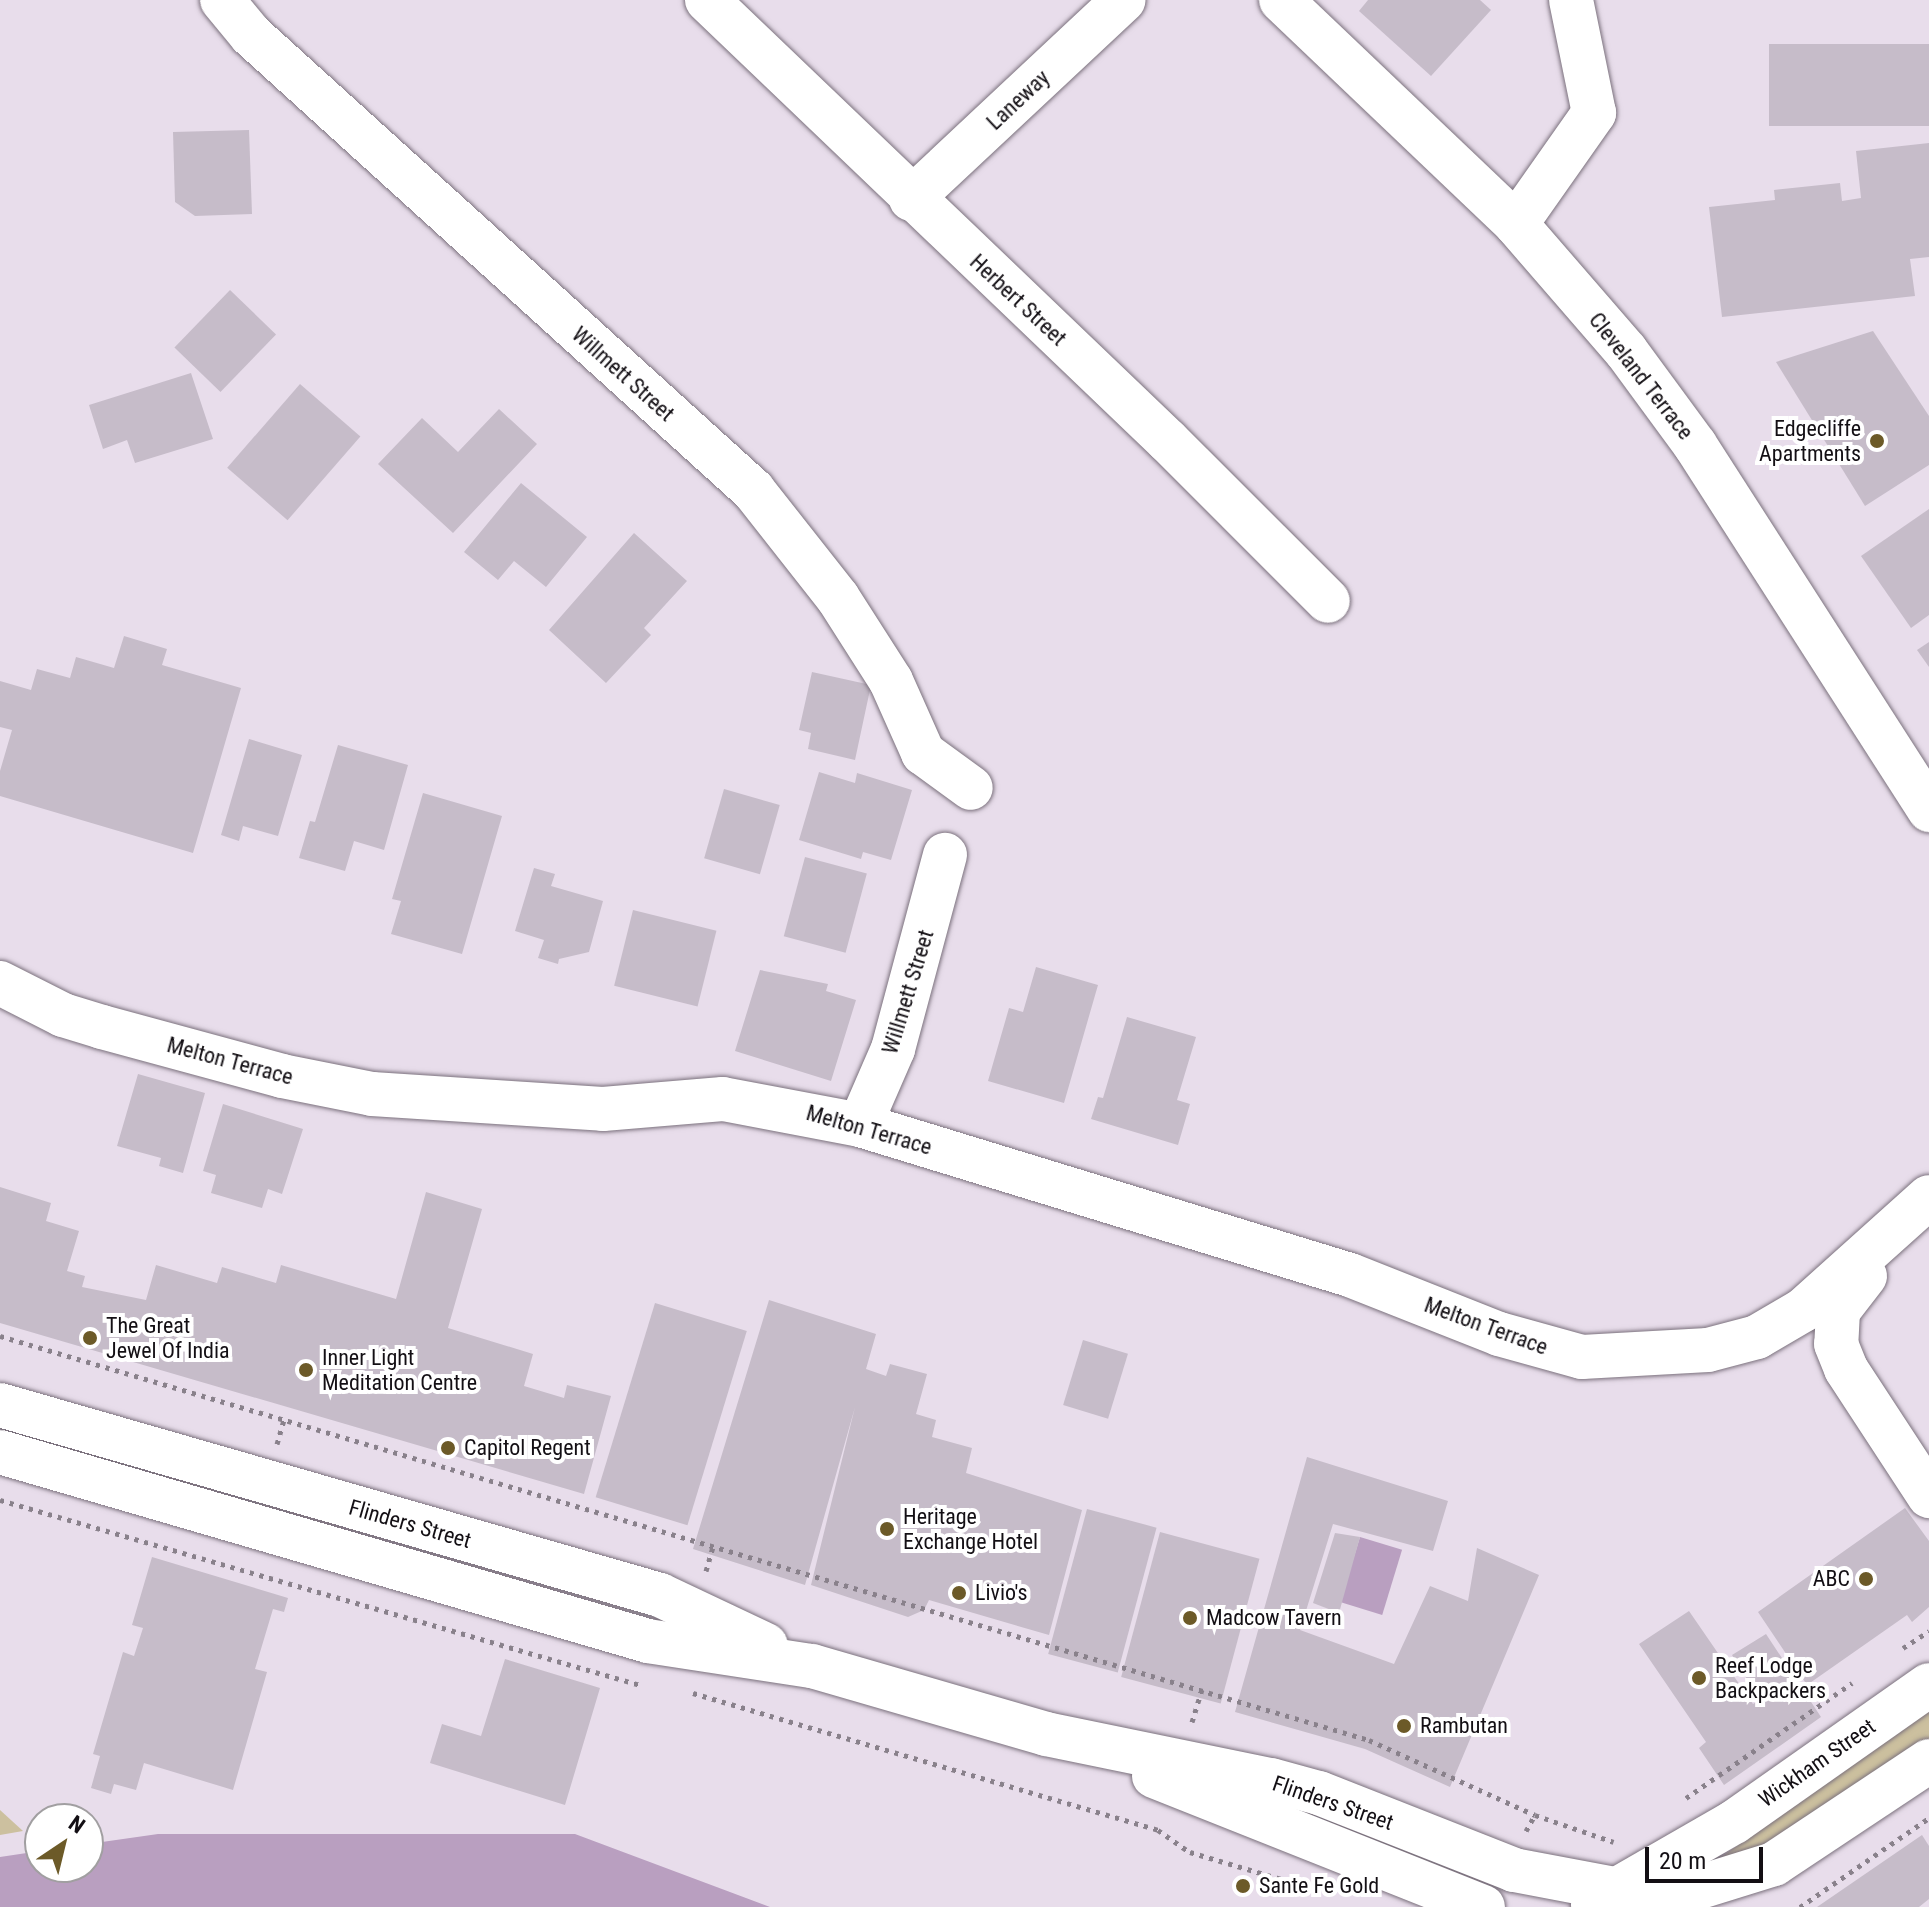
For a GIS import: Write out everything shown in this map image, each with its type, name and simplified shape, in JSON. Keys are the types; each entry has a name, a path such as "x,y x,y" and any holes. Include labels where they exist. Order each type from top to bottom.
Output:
{"street":[{"name":"Willmett Street","path":"222,0 251,35 753,490 838,598 891,681 923,753 971,788"},
{"name":"Herbert Street","path":"707,0 788,73 911,199 1168,441 1328,601"},
{"name":"Laneway","path":"911,199 1124,0"},
{"name":"Cleveland Terrace","path":"1281,0 1516,224 1626,351 1695,445 1929,810"},
{"path":"1516,224 1594,113 1571,0"},
{"name":"Willmett Street","path":"860,1125 893,1049 945,855"},
{"name":"Melton Terrace","path":"0,983 63,1015 102,1027 282,1076 372,1094 603,1109 723,1099 860,1125 1350,1275 1531,1345 1610,1358 1724,1348 1815,1345 1842,1362"},
{"name":"Melton Terrace","path":"1724,1348 1757,1337 1803,1310 1929,1197"},
{"path":"1929,1231 1879,1264 1843,1299 1834,1333 1842,1362 1929,1496"},
{"name":"Flinders Street","path":"0,1405 660,1595 812,1666"},
{"name":"Flinders Street","path":"0,1452 648,1641 812,1666 1046,1734 1271,1780 1319,1793 1514,1870 1609,1894 1654,1889 1673,1902"},
{"name":"Wickham Street","path":"1609,1894 1734,1822 1929,1685"},
{"name":"Flinders Street","path":"1046,1734 1483,1907"},
{"path":"1673,1902 1774,1864 1929,1761"}],"path":[{"path":"0,1336 1369,1740 1535,1815"},
{"path":"0,1500 623,1684 654,1686"},
{"path":"1890,1657 1929,1631"},
{"path":"1671,1807 1865,1675"},
{"path":"685,1691 1158,1830 1190,1852 1327,1892"},
{"path":"1800,1907 1929,1818"}],"shaded area":[{"path":"1360,1537 1402,1550 1382,1615 1340,1602"},
{"path":"1929,1709 1929,1742 1795,1834 1717,1860"},
{"path":"0,1810 23,1831 0,1835"},
{"path":"158,1834 575,1834 770,1907 0,1907 0,1857 24,1853 24,1883 104,1883 104,1842"}],"building":[{"path":"1368,0 1480,0 1491,10 1431,76 1359,11"},
{"path":"1769,44 1929,44 1929,126 1769,126"},
{"path":"249,130 252,214 195,216 175,202 173,132"},
{"path":"1929,143 1929,257 1910,259 1915,296 1722,317 1709,207 1775,200 1774,190 1840,183 1842,201 1861,198 1856,151"},
{"path":"230,290 276,334 220,392 174,348"},
{"name":"Edgecliffe Apartments","path":"1873,331 1929,416 1929,465 1865,506 1776,362"},
{"path":"191,373 213,439 135,463 127,440 103,449 89,405"},
{"path":"300,384 360,436 288,520 227,468"},
{"path":"499,409 537,444 453,533 378,464 422,418 458,452"},
{"path":"521,483 587,537 546,587 514,561 498,580 464,552"},
{"path":"1929,509 1929,615 1911,628 1861,556"},
{"path":"634,533 687,581 644,628 651,635 606,683 549,630"},
{"path":"124,636 167,649 162,665 241,688 193,853 0,796 0,771 12,730 0,727 0,681 31,690 37,669 70,678 76,657 114,668"},
{"path":"1929,642 1929,667 1917,650"},
{"path":"812,672 871,685 855,760 808,749 811,733 799,730"},
{"path":"249,739 302,755 278,836 243,826 239,841 221,835"},
{"path":"338,745 408,765 384,850 354,841 345,871 299,858 310,821 315,822"},
{"path":"819,772 855,783 857,773 912,790 891,860 863,852 861,859 799,840"},
{"path":"724,789 780,805 760,874 704,858"},
{"path":"423,793 502,816 462,954 391,934 401,901 392,899"},
{"path":"805,857 867,874 846,953 784,936"},
{"path":"534,868 555,874 551,886 603,901 589,952 559,959 558,964 538,958 544,940 515,931"},
{"path":"633,910 716,931 698,1006 614,986"},
{"path":"1036,967 1098,985 1064,1103 988,1081 1009,1008 1023,1012"},
{"path":"760,970 828,984 826,991 856,1000 831,1081 735,1051"},
{"path":"1127,1017 1196,1037 1177,1100 1190,1104 1178,1145 1091,1119 1098,1097 1103,1098"},
{"path":"138,1074 205,1093 183,1173 159,1166 161,1158 117,1146"},
{"path":"223,1104 303,1129 282,1194 268,1189 262,1208 211,1193 216,1175 203,1171"},
{"path":"0,1187 51,1203 46,1221 79,1231 67,1271 85,1276 82,1287 146,1300 156,1265 217,1283 222,1267 276,1283 281,1265 396,1299 426,1192 482,1209 448,1328 533,1354 524,1386 564,1398 567,1385 611,1396 584,1494 0,1323"},
{"path":"769,1300 876,1334 866,1369 886,1376 890,1364 927,1374 916,1414 936,1420 932,1437 972,1448 966,1473 1082,1510 1049,1635 929,1600 924,1610 908,1617 811,1585 855,1407 805,1585 693,1549"},
{"path":"655,1303 747,1331 687,1525 596,1497"},
{"path":"1083,1340 1128,1354 1108,1419 1063,1405"},
{"path":"1307,1457 1448,1501 1433,1551 1333,1524 1300,1630 1394,1664 1430,1586 1468,1601 1477,1548 1539,1575 1450,1787 1365,1749 1235,1712"},
{"name":"ABC","path":"1905,1508 1929,1541 1929,1607 1912,1622 1907,1615 1807,1685 1758,1612"},
{"path":"1087,1509 1157,1528 1118,1673 1048,1654"},
{"name":"Madcow Tavern","path":"1160,1532 1259,1559 1221,1704 1121,1677"},
{"path":"1335,1533 1360,1537 1339,1613 1313,1603"},
{"path":"152,1557 288,1598 284,1612 273,1609 255,1669 267,1672 233,1790 144,1763 136,1790 114,1784 111,1794 91,1788 100,1756 93,1754 123,1652 134,1656 143,1628 132,1625"},
{"name":"Reef Lodge Backpackers","path":"1689,1611 1753,1704 1760,1700 1732,1655 1766,1634 1821,1717 1724,1785 1699,1748 1706,1742 1639,1644"},
{"path":"505,1659 600,1688 565,1805 430,1763 442,1724 481,1736"},
{"path":"1922,1835 1929,1846 1929,1899 1919,1907 1817,1907"}],"place":[{"name":"Edgecliffe Apartments","path":"1877,441"},
{"name":"The Great Jewel Of India","path":"90,1338"},
{"name":"Inner Light Meditation Centre","path":"306,1370"},
{"name":"Capitol Regent","path":"448,1448"},
{"name":"Heritage Exchange Hotel","path":"887,1529"},
{"name":"ABC","path":"1866,1579"},
{"name":"Livio's","path":"959,1593"},
{"name":"Madcow Tavern","path":"1190,1618"},
{"name":"Reef Lodge Backpackers","path":"1699,1678"},
{"name":"Rambutan","path":"1404,1726"},
{"name":"Sante Fe Gold","path":"1243,1886"}]}
